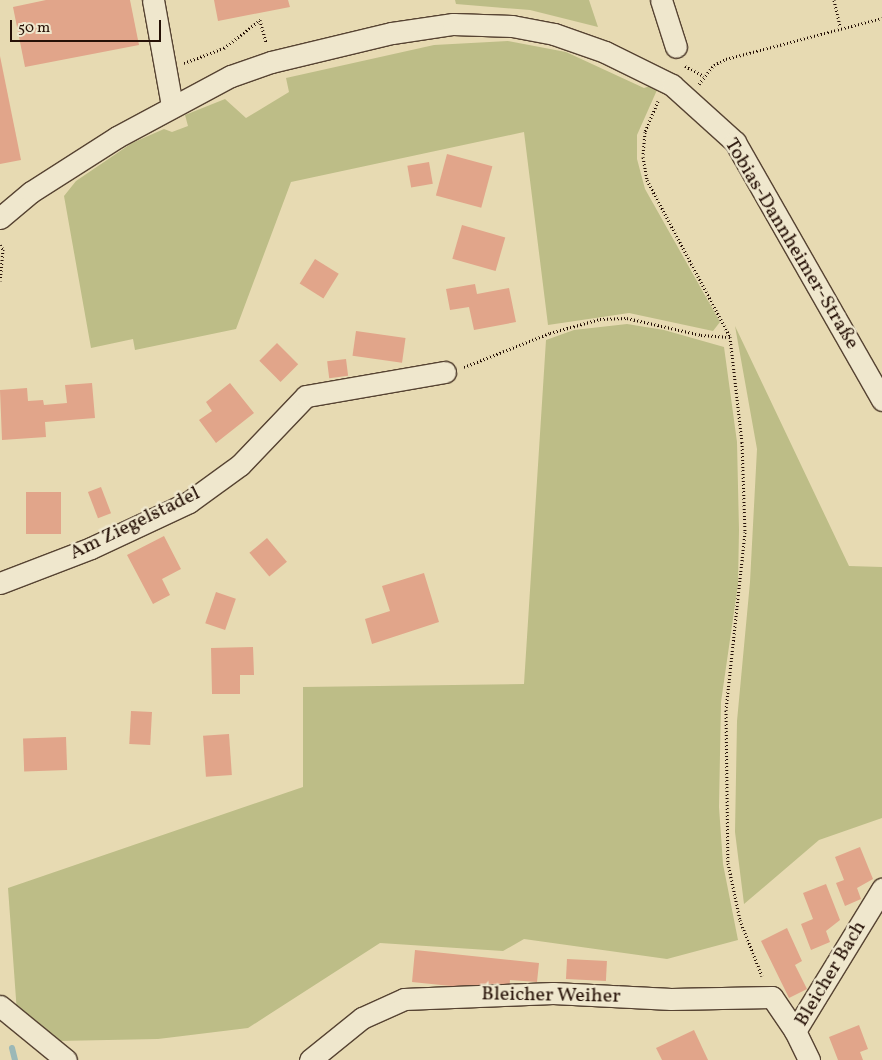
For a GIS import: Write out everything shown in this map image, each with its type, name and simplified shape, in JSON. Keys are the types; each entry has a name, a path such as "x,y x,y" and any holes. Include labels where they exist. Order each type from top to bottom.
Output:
{"street":[{"path":"153,0 172,106"},
{"path":"661,0 676,47"},
{"name":"Tobias-Dannheimer-Straße","path":"0,218 31,192 172,106 231,76 271,62 410,30 453,24 512,26 554,34 605,52 672,85 735,142 882,399"},
{"name":"Am Ziegelstadel","path":"0,584 92,548 189,502 240,465 306,396 445,372"},
{"name":"Bleicher Bach","path":"809,1060 794,1031 882,889"},
{"name":"Bleicher Weiher","path":"310,1060 362,1018 404,998 553,993 671,999 772,997"},
{"path":"772,997 794,1031"},
{"path":"0,1006 66,1060"}],"path":[{"path":"834,0 840,27"},
{"path":"772,997 740,920 728,863 726,710 745,532 742,442 730,337 647,180 644,156 645,132 654,107 679,78 694,90 714,65 726,59 840,27 882,18"},
{"path":"166,70 224,48 260,20 271,62"},
{"path":"0,244 3,249 0,281"},
{"path":"445,372 550,333 600,319 626,318 701,335 730,337"}],"green space":[{"path":"455,0 589,0 598,27 530,10 456,4"},
{"path":"508,41 566,52 644,88 650,86 657,90 637,135 637,159 645,189 720,322 713,331 629,313 548,325 524,132 291,182 236,329 135,350 133,339 91,348 64,196 76,181 132,143 164,129 172,132 188,126 185,115 225,99 246,118 289,92 286,78 434,45"},
{"path":"627,324 664,330 724,347 737,442 739,530 738,584 721,702 719,807 723,864 738,940 667,959 524,939 503,951 380,943 248,1028 158,1039 57,1041 17,1013 8,888 303,787 303,687 524,684 546,340 574,330"},
{"path":"735,326 849,566 882,567 882,818 819,840 744,904 735,832 737,721 750,582 757,449"}],"building":[{"path":"46,0 130,0 139,45 25,67 13,7"},
{"path":"214,0 288,0 290,7 218,21"},
{"path":"0,56 21,160 0,164"},
{"path":"447,154 492,166 481,208 436,196"},
{"path":"429,162 433,184 411,187 407,166"},
{"path":"462,225 505,237 496,271 452,259"},
{"path":"315,259 339,274 323,298 300,284"},
{"path":"475,284 477,294 509,288 516,322 474,330 469,307 450,310 446,289"},
{"path":"356,331 406,338 402,363 353,356"},
{"path":"277,343 298,364 281,382 259,361"},
{"path":"346,359 348,376 329,378 327,361"},
{"path":"92,383 95,418 45,422 46,437 2,440 0,390 27,388 28,401 43,400 44,405 67,403 65,385"},
{"path":"230,383 254,413 216,443 199,420 212,411 206,402"},
{"path":"101,487 111,513 98,518 88,492"},
{"path":"26,492 61,492 61,534 26,534"},
{"path":"164,536 181,569 162,579 170,595 153,604 127,555"},
{"path":"267,538 287,562 269,577 249,553"},
{"path":"424,573 439,622 372,644 365,619 390,611 382,586"},
{"path":"216,592 236,599 225,630 205,623"},
{"path":"253,647 254,675 240,675 240,694 212,694 211,648"},
{"path":"131,711 152,712 150,745 129,744"},
{"path":"229,734 232,775 206,777 203,736"},
{"path":"66,737 67,770 24,771 23,739"},
{"path":"860,847 873,879 857,888 861,899 845,906 836,883 844,880 835,857"},
{"path":"826,884 840,920 826,931 830,942 811,950 801,924 813,919 803,893"},
{"path":"787,928 802,961 795,965 807,989 789,998 761,941"},
{"path":"415,950 539,963 537,982 510,980 509,992 412,982"},
{"path":"567,959 607,961 606,981 566,979"},
{"path":"859,1025 868,1049 860,1052 863,1060 838,1060 829,1037"},
{"path":"694,1030 708,1060 662,1060 656,1048"}],"waterway":[{"name":"Bleicher Bach","path":"12,1048 15,1060"}]}
